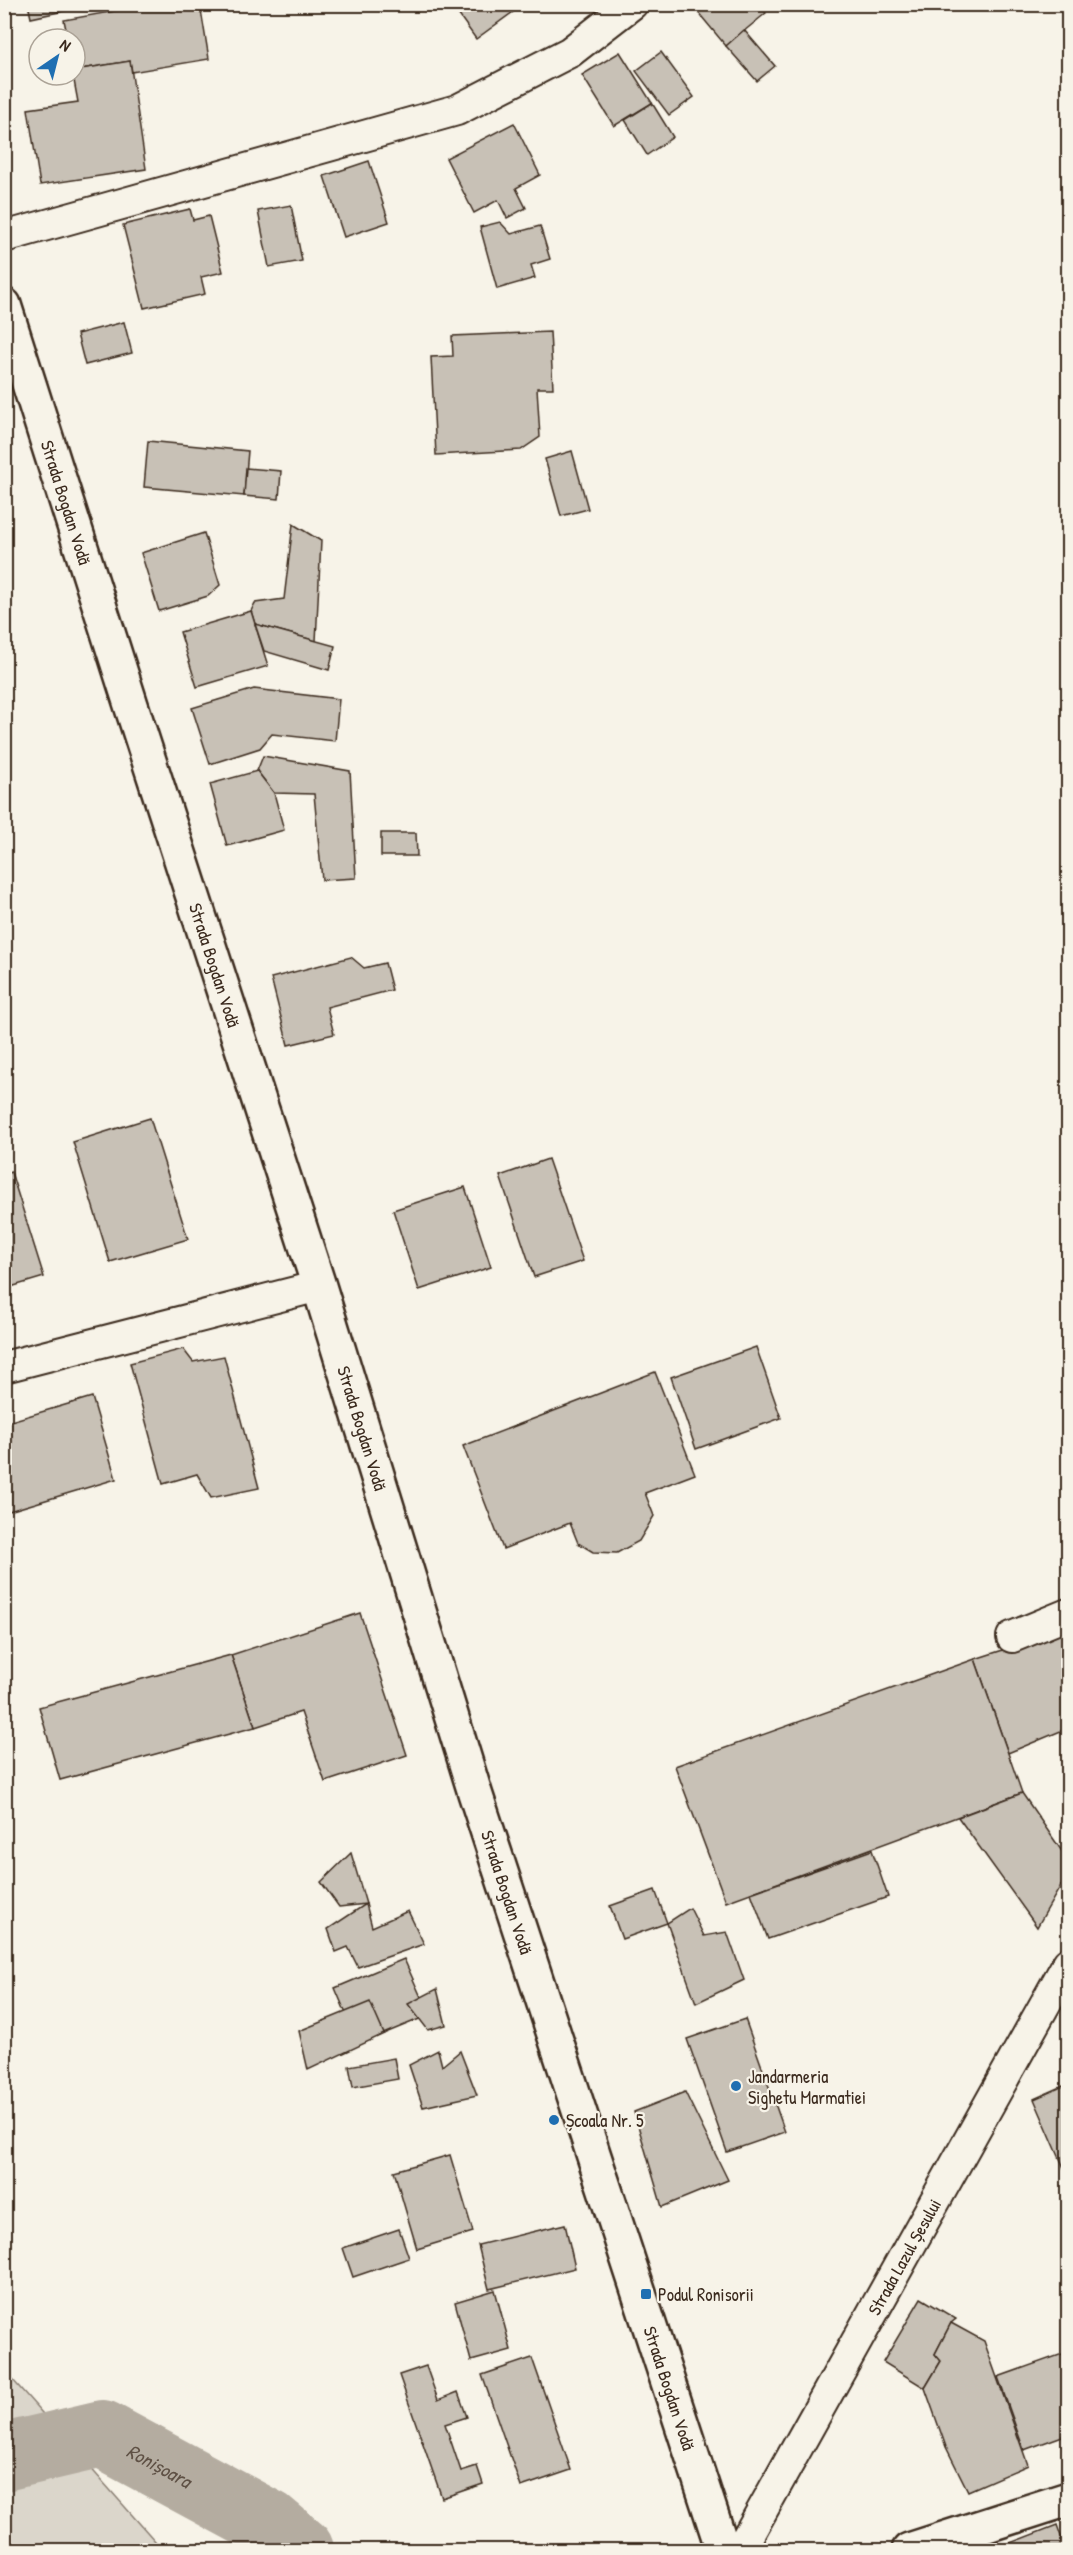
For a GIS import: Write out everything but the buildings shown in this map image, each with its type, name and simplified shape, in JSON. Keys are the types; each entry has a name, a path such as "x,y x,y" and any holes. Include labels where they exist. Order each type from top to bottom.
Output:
{"main road":[{"name":"Strada Bogdan Vodă","path":"4,305 319,1286 475,1793 723,2550"},
{"path":"909,2550 1068,2499"}],"street":[{"path":"4,237 457,110 570,52 632,4"},
{"path":"4,1367 319,1286"},
{"path":"1012,1637 1068,1614"},
{"name":"Strada Lazul Șesului","path":"740,2550 1068,1963"}],"shaded area":[{"path":"5,2371 163,2550 5,2550"}],"waterway":[{"name":"Ronișoara","path":"4,2457 102,2434 269,2524 300,2550"}],"place":[{"name":"Jandarmeria Sighetu Marmatiei","path":"736,2086"},
{"name":"Școala Nr. 5","path":"554,2120"},
{"name":"Podul Ronisorii","path":"646,2294"}]}
